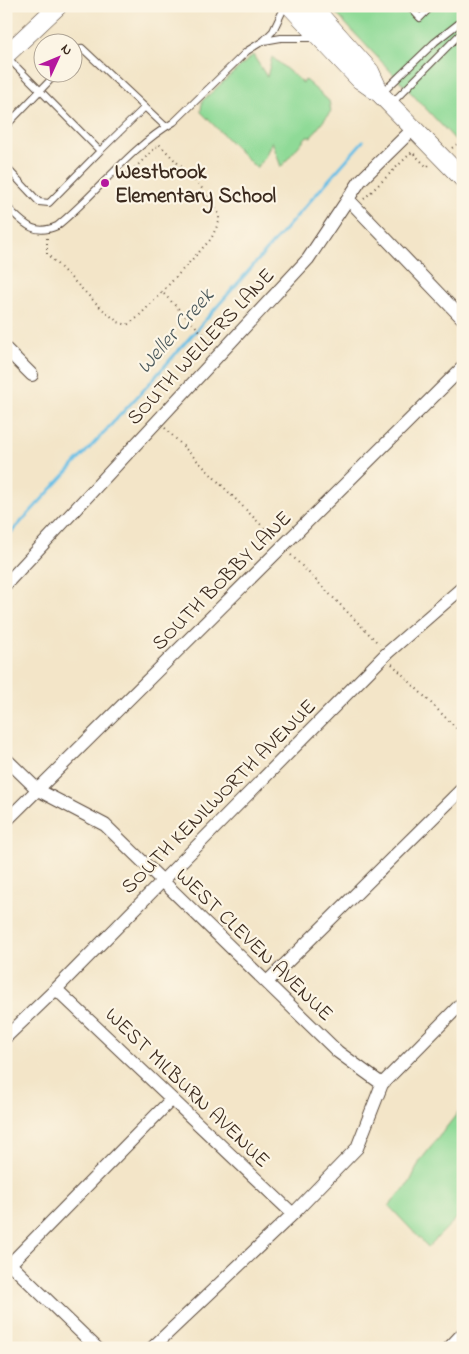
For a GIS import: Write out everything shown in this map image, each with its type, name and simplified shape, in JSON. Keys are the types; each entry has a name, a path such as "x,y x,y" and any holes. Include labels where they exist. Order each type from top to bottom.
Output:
{"main road":[{"path":"6,56 58,6"},
{"path":"290,6 360,80 386,99 463,179"},
{"path":"312,6 370,71 386,99"}],"street":[{"name":"SOUTH WELLERS LANE","path":"6,584 308,259 360,181 414,128"},
{"path":"348,199 463,319"},
{"path":"6,349 32,375"},
{"name":"SOUTH BOBBY LANE","path":"6,821 463,367"},
{"name":"SOUTH KENILWORTH AVENUE","path":"6,1037 56,989 386,654 463,587"},
{"name":"WEST CLEVEN AVENUE","path":"6,759 38,790 105,825 161,882 338,1052 382,1084"},
{"path":"267,982 463,788"},
{"name":"WEST MILBURN AVENUE","path":"56,989 292,1214"},
{"path":"152,1348 292,1214 357,1148 382,1084 463,1002"},
{"path":"97,1348 8,1262 171,1100"},
{"path":"449,1348 463,1333"}],"lane":[{"path":"6,206 32,229 47,230 64,221 108,176 162,129 174,122 246,51 263,41 273,31 285,6"},
{"path":"409,6 420,18 432,6"},
{"path":"386,99 435,42 463,20"},
{"path":"386,99 463,31"},
{"path":"263,41 305,37 320,38"},
{"path":"82,48 145,107 162,129"},
{"path":"6,56 100,151"},
{"path":"6,126 49,82"},
{"path":"6,167 39,202 48,203 145,107"}],"path":[{"path":"458,142 463,140"},
{"path":"47,230 47,254 101,308 118,322 127,326 137,318 211,239 220,222 219,214 202,187 159,144 124,176 108,176"},
{"path":"358,209 362,201 412,152 427,167"},
{"path":"162,292 211,342"},
{"path":"158,421 277,540"},
{"path":"288,552 382,647"},
{"path":"392,664 463,735"}],"green space":[{"path":"329,6 463,6 463,148"},
{"path":"253,55 267,77 272,57 303,83 305,80 329,101 331,111 311,137 307,136 281,167 272,141 265,157 256,168 201,112 202,101"},
{"path":"463,1106 463,1212 428,1247 389,1206 410,1182 420,1161"}],"waterway":[{"name":"Weller Creek","path":"6,538 148,385 363,141"}],"place":[{"name":"Westbrook Elementary School","path":"105,183"}]}
